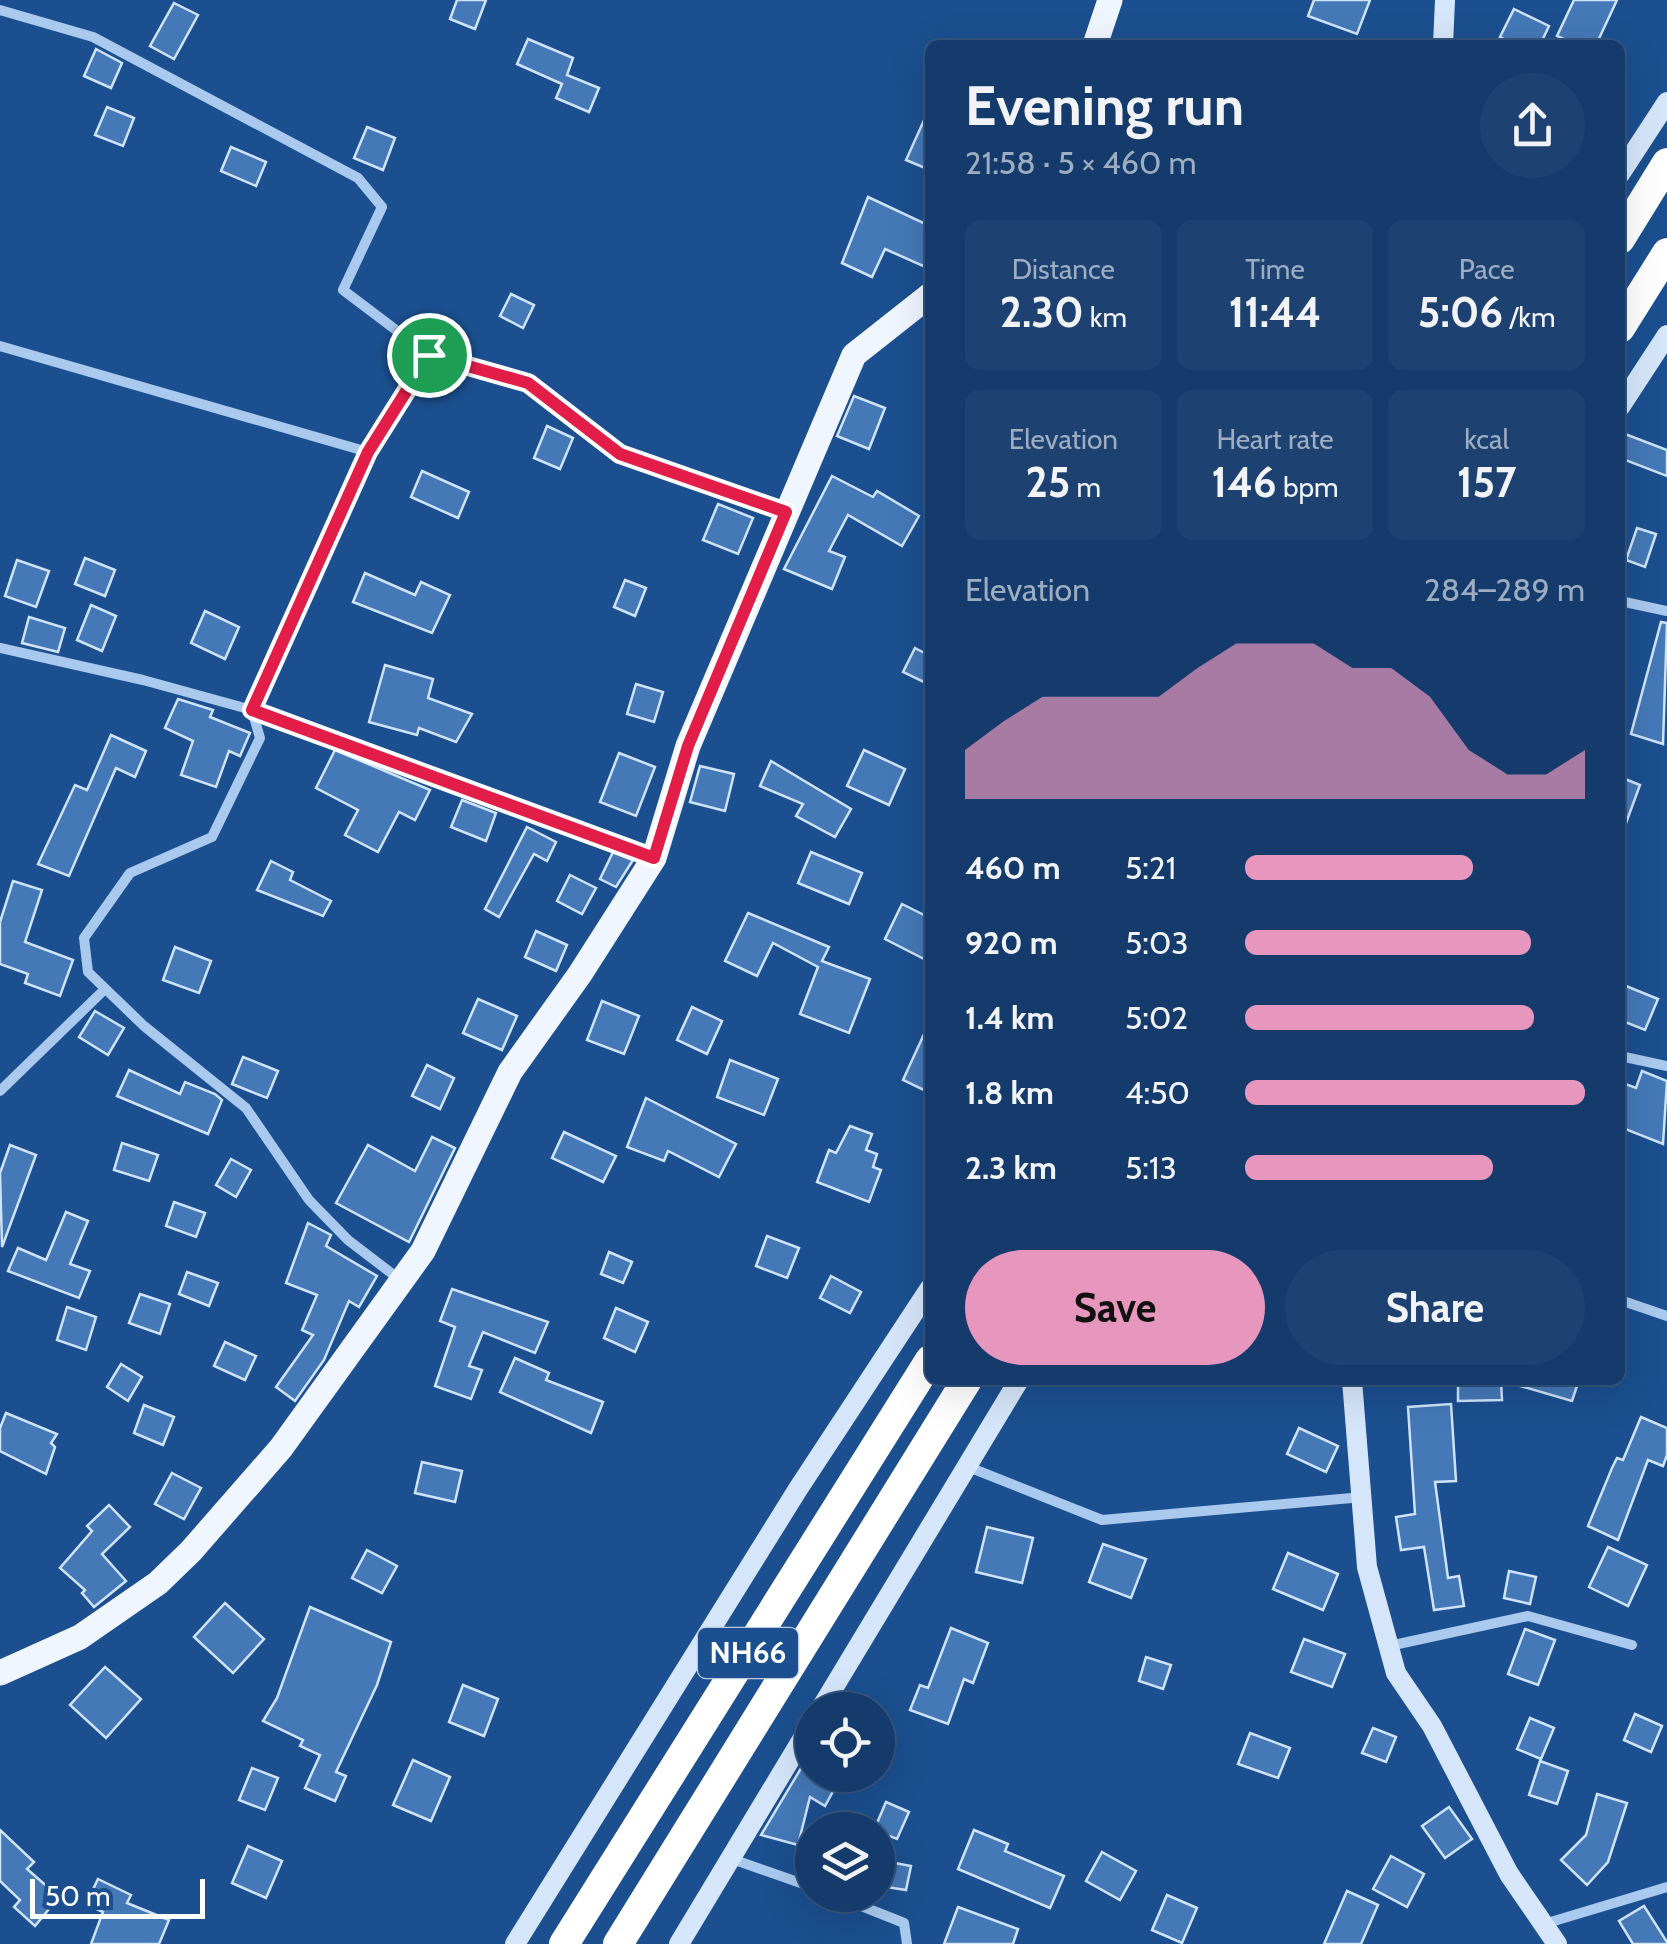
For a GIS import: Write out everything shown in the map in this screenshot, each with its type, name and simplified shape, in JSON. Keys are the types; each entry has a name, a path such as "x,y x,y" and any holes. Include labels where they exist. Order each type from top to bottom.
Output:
{"highway":[{"path":"1625,231 1667,163"},
{"path":"1625,320 1667,253"},
{"name":"NH66","path":"564,1944 925,1368"},
{"name":"NH66","path":"618,1944 964,1385"}],"main road":[{"path":"1097,40 1110,0"},
{"path":"0,1674 80,1637 158,1582 191,1551 281,1448 401,1281 445,1213 510,1072 580,974 654,858 688,746 854,354 925,299"}],"street":[{"path":"1443,40 1445,0"},
{"path":"0,10 93,36 358,178 382,206 343,290 429,355 528,383 620,454 786,512"},
{"path":"1625,166 1667,102"},
{"path":"0,346 368,452"},
{"path":"1625,400 1663,348"},
{"path":"401,1281 348,1240 308,1200 246,1108 88,972 84,938 130,874 212,837 260,738 252,710 368,452 429,355"},
{"path":"1625,603 1667,612"},
{"path":"0,648 143,680 252,710 654,858"},
{"path":"0,1091 106,989"},
{"path":"1625,1057 1667,1066"},
{"path":"515,1944 798,1489 925,1296"},
{"path":"1625,1302 1667,1316"},
{"path":"831,1692 1016,1385"},
{"path":"1353,1385 1367,1567 1396,1672 1432,1726 1509,1874 1556,1944"},
{"path":"966,1466 1102,1520 1364,1497"},
{"path":"1388,1646 1528,1616 1632,1644"},
{"path":"679,1944 795,1752"},
{"path":"732,1858 795,1881"},
{"path":"1544,1924 1667,1886"},
{"path":"876,1912 904,1923 907,1944"}],"building":[{"path":"457,0 486,0 475,29 450,19"},
{"path":"1314,0 1370,0 1357,34 1308,16"},
{"path":"1574,0 1617,0 1598,40 1565,40 1557,36"},
{"path":"174,3 198,15 174,59 150,46"},
{"path":"1514,9 1549,26 1542,40 1500,37"},
{"path":"528,39 573,58 567,75 599,88 589,112 556,98 562,84 517,64"},
{"path":"96,49 122,63 111,88 84,76"},
{"path":"107,107 134,118 123,146 95,135"},
{"path":"925,118 925,168 906,160"},
{"path":"367,127 395,138 383,170 354,158"},
{"path":"231,147 266,162 256,186 221,171"},
{"path":"868,197 925,224 925,267 885,249 872,277 842,263"},
{"path":"511,294 534,305 523,328 500,316"},
{"path":"854,396 885,408 869,449 837,436"},
{"path":"547,426 573,438 560,469 534,458"},
{"path":"1625,434 1667,450 1667,476 1625,460"},
{"path":"422,471 469,492 458,518 411,497"},
{"path":"832,476 873,497 877,491 919,516 902,546 848,515 829,551 845,557 832,589 784,569"},
{"path":"718,504 753,518 738,554 703,540"},
{"path":"1637,528 1656,534 1645,567 1626,560"},
{"path":"85,558 115,570 105,596 75,584"},
{"path":"17,560 49,571 36,607 5,596"},
{"path":"365,573 415,595 421,582 450,595 432,633 353,602"},
{"path":"625,580 646,588 635,616 614,607"},
{"path":"91,605 116,616 102,651 77,640"},
{"path":"205,611 239,627 225,659 191,643"},
{"path":"29,617 65,628 58,652 22,643"},
{"path":"1661,622 1667,623 1663,744 1631,734"},
{"path":"915,648 925,653 925,683 903,672"},
{"path":"385,665 433,679 428,698 472,714 456,742 419,728 417,735 369,722"},
{"path":"636,684 663,692 654,722 627,714"},
{"path":"178,699 213,710 210,717 250,733 240,756 229,751 216,787 181,775 193,741 165,728"},
{"path":"111,735 146,751 135,777 116,768 69,876 38,864 75,785 87,790"},
{"path":"335,750 430,790 415,820 399,812 378,852 345,835 358,810 316,788"},
{"path":"864,750 905,769 889,805 847,786"},
{"path":"619,753 655,767 636,816 600,802"},
{"path":"771,761 851,809 835,837 796,816 803,804 760,786"},
{"path":"700,766 734,774 725,811 690,802"},
{"path":"1625,779 1640,785 1625,826"},
{"path":"462,800 496,813 486,841 451,827"},
{"path":"527,827 556,842 547,861 534,854 499,917 485,909"},
{"path":"613,852 633,860 616,887 600,879"},
{"path":"811,852 862,873 849,904 798,883"},
{"path":"271,861 293,872 290,880 331,901 323,916 257,890"},
{"path":"570,875 596,888 582,914 557,901"},
{"path":"13,881 42,890 25,942 73,960 60,996 25,983 28,974 0,964 0,922"},
{"path":"902,904 925,916 925,959 885,939"},
{"path":"748,913 829,947 822,961 870,979 849,1033 800,1014 818,967 773,943 757,976 725,961"},
{"path":"536,931 567,945 556,971 525,957"},
{"path":"175,947 211,961 199,993 163,980"},
{"path":"1626,986 1658,999 1645,1030 1625,1022"},
{"path":"478,999 517,1016 502,1050 463,1033"},
{"path":"602,1001 639,1016 624,1054 587,1040"},
{"path":"692,1007 722,1021 707,1054 677,1040"},
{"path":"95,1011 124,1028 108,1055 79,1037"},
{"path":"925,1032 925,1091 903,1080"},
{"path":"243,1057 278,1071 267,1098 232,1084"},
{"path":"730,1060 778,1079 764,1115 717,1097"},
{"path":"427,1065 454,1078 440,1109 412,1096"},
{"path":"129,1070 180,1094 185,1082 215,1094 222,1100 208,1134 117,1096"},
{"path":"1642,1071 1667,1081 1663,1144 1625,1129 1625,1084 1636,1088"},
{"path":"646,1098 736,1144 719,1177 668,1151 664,1161 627,1147"},
{"path":"850,1126 872,1134 866,1150 877,1154 873,1167 881,1170 869,1202 817,1182 829,1150 836,1153"},
{"path":"564,1132 616,1156 603,1182 552,1158"},
{"path":"432,1137 455,1148 409,1242 336,1203 368,1145 415,1171"},
{"path":"122,1143 158,1155 149,1181 114,1170"},
{"path":"10,1145 36,1155 2,1247 0,1173"},
{"path":"231,1159 251,1170 236,1197 216,1185"},
{"path":"174,1202 205,1213 196,1237 166,1226"},
{"path":"66,1212 88,1221 70,1264 90,1271 79,1298 8,1271 18,1248 46,1260"},
{"path":"308,1223 331,1235 326,1246 377,1276 359,1307 349,1301 324,1360 295,1401 276,1387 313,1335 302,1330 317,1295 286,1283"},
{"path":"767,1236 799,1248 787,1278 756,1266"},
{"path":"609,1252 632,1262 623,1283 601,1274"},
{"path":"187,1272 218,1283 209,1306 179,1294"},
{"path":"831,1276 861,1292 850,1313 820,1298"},
{"path":"452,1289 548,1322 535,1353 483,1332 469,1366 482,1370 471,1399 435,1386 455,1327 440,1321"},
{"path":"140,1294 170,1304 160,1334 129,1323"},
{"path":"67,1307 96,1317 86,1350 57,1340"},
{"path":"616,1308 648,1322 635,1352 604,1338"},
{"path":"225,1342 256,1356 245,1380 214,1366"},
{"path":"515,1358 549,1373 546,1380 603,1402 591,1433 500,1392"},
{"path":"121,1364 142,1377 128,1401 107,1387"},
{"path":"1458,1385 1501,1385 1502,1400 1458,1401"},
{"path":"1517,1385 1577,1385 1572,1401"},
{"path":"1451,1404 1456,1481 1435,1482 1448,1578 1459,1576 1464,1606 1434,1610 1424,1547 1401,1550 1396,1517 1415,1514 1408,1407"},
{"path":"144,1405 174,1417 163,1445 134,1433"},
{"path":"6,1413 57,1434 51,1443 55,1447 46,1474 0,1451 0,1428"},
{"path":"1641,1417 1667,1428 1667,1455 1663,1466 1648,1460 1618,1540 1588,1526 1612,1468 1617,1458 1623,1460"},
{"path":"1299,1428 1338,1446 1326,1472 1287,1454"},
{"path":"422,1462 462,1471 455,1502 415,1493"},
{"path":"172,1473 201,1488 184,1519 155,1504"},
{"path":"109,1505 130,1527 102,1554 126,1581 94,1607 82,1593 85,1590 60,1568 92,1531 87,1526"},
{"path":"987,1527 1033,1538 1022,1583 976,1572"},
{"path":"1103,1544 1146,1559 1131,1598 1089,1582"},
{"path":"1608,1547 1647,1565 1628,1606 1589,1587"},
{"path":"367,1550 397,1566 382,1593 352,1578"},
{"path":"1288,1553 1338,1574 1323,1610 1273,1589"},
{"path":"1509,1571 1536,1577 1530,1604 1504,1598"},
{"path":"225,1603 264,1639 233,1673 194,1637"},
{"path":"310,1607 391,1642 377,1685 336,1772 346,1776 335,1801 305,1788 320,1755 300,1746 303,1740 263,1721 277,1698"},
{"path":"951,1628 988,1643 973,1683 964,1679 948,1724 910,1710 920,1685 928,1688"},
{"path":"1525,1629 1555,1640 1538,1685 1508,1674"},
{"path":"1304,1639 1345,1654 1332,1687 1291,1672"},
{"path":"1146,1657 1171,1665 1163,1689 1139,1681"},
{"path":"105,1667 141,1699 106,1738 70,1705"},
{"path":"463,1685 498,1699 484,1736 449,1722"},
{"path":"1635,1714 1662,1726 1651,1752 1624,1740"},
{"path":"1530,1718 1554,1728 1541,1759 1517,1749"},
{"path":"1373,1728 1396,1737 1386,1762 1362,1753"},
{"path":"1250,1733 1290,1748 1278,1778 1238,1764"},
{"path":"413,1760 450,1777 431,1821 393,1805"},
{"path":"1540,1761 1568,1771 1557,1804 1529,1795"},
{"path":"252,1768 278,1778 265,1810 239,1800"},
{"path":"795,1778 795,1792 833,1792 825,1806 810,1797 806,1812 795,1812 795,1844 761,1835"},
{"path":"1597,1794 1627,1803 1608,1862 1587,1885 1561,1860 1586,1835"},
{"path":"886,1802 909,1812 897,1839 895,1812 882,1812"},
{"path":"1449,1807 1472,1839 1445,1858 1422,1826"},
{"path":"0,1830 34,1862 27,1869 59,1897 35,1926 14,1907 20,1900 0,1881"},
{"path":"974,1830 1008,1844 1005,1851 1064,1876 1050,1908 958,1869"},
{"path":"248,1846 282,1861 266,1898 232,1883"},
{"path":"1102,1852 1136,1871 1120,1900 1086,1881"},
{"path":"1391,1856 1424,1874 1407,1907 1373,1889"},
{"path":"895,1863 911,1866 906,1890 895,1888"},
{"path":"98,1879 131,1895 127,1903 169,1920 159,1944 91,1944 103,1912 86,1904"},
{"path":"1347,1891 1378,1905 1361,1944 1324,1944"},
{"path":"1167,1895 1197,1908 1182,1943 1152,1930"},
{"path":"1644,1906 1667,1944 1633,1944 1619,1921"},
{"path":"958,1907 1018,1929 1013,1944 944,1944"}],"route":[{"path":"429,355 528,383 620,454 786,512 688,746 654,858 252,710 368,452 429,355"}]}
